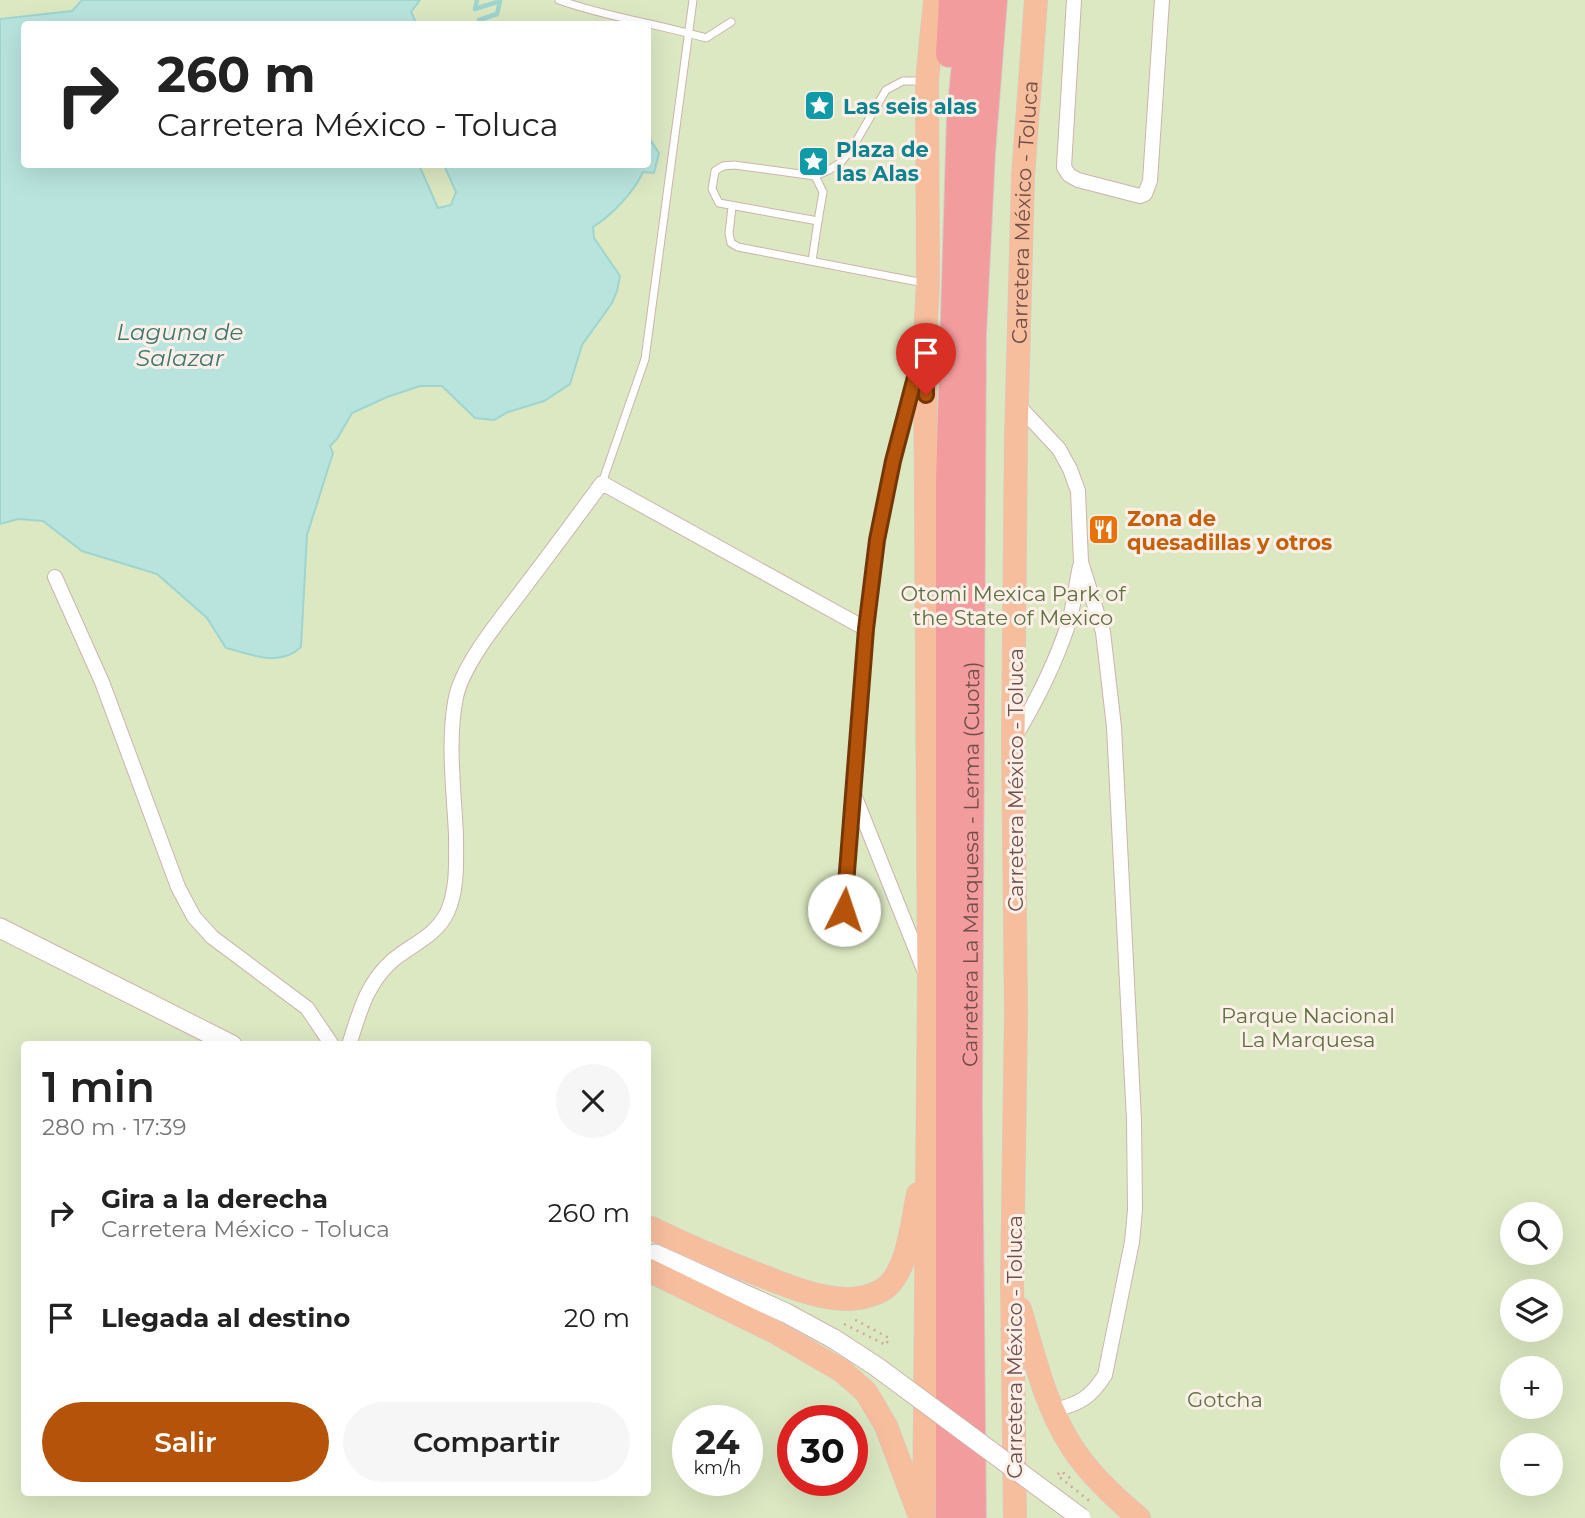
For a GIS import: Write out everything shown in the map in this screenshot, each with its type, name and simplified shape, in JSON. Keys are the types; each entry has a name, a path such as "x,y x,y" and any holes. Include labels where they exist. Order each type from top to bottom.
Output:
{"highway":[{"path":"949,481 939,392 946,88 953,0"},
{"name":"Carretera La Marquesa - Lerma (Cuota)","path":"950,1518 949,481 960,116 971,0"},
{"name":"Carretera La Marquesa - Lerma (Cuota)","path":"973,1518 969,1094 973,335 982,153 994,0"}],"main road":[{"path":"922,1518 929,1140 925,339 928,283 927,81 935,0"},
{"name":"Carretera México - Toluca","path":"1015,1518 1012,1283 1016,1012 1013,739 1017,404 1023,176 1036,0"},
{"path":"0,928 224,1041"},
{"path":"651,1227 707,1256 792,1287 848,1299 868,1296 885,1288 898,1271 906,1250 929,1140"},
{"path":"651,1230 657,1241 651,1259"},
{"path":"651,1262 786,1313 835,1339 1085,1514"},
{"path":"651,1263 842,1371 866,1392 886,1426 922,1518"},
{"path":"1012,1283 1043,1383 1071,1446 1099,1481 1139,1518"}],"street":[{"path":"1074,0 1064,167 1069,175 1078,180 1140,196 1145,194 1150,181 1162,0"},
{"path":"844,910 866,629 877,540 893,461 925,339"},
{"path":"1013,739 1040,695 1054,661 1068,623 1081,562 1078,491 1070,469 1059,449 1017,404"},
{"path":"350,1041 362,1003 373,980 393,960 425,940 446,915 454,891 457,864 452,735 457,695 475,656 493,628 602,483 866,629"},
{"path":"1054,1410 1072,1406 1093,1393 1105,1375 1132,1242 1135,1210 1134,1120 1114,727 1103,632 1081,562"},
{"path":"55,577 102,682 178,887 194,917 221,945 307,1008 329,1041"},
{"path":"853,793 929,982"}],"lane":[{"path":"559,0 637,21"},
{"path":"602,483 645,359 693,0"},
{"path":"651,24 706,38 731,22"},
{"path":"818,221 719,203 712,189 715,172 723,166 734,165 815,176 840,163 851,150 886,90 903,81 927,81"},
{"path":"812,261 823,192 815,176"},
{"path":"732,207 729,233 731,243 738,247 928,283"}],"path":[{"path":"835,1339 845,1323 886,1345 889,1338 849,1316"},
{"path":"1079,1485 1061,1471 1057,1475 1093,1504 1085,1514"}],"green space":[{"name":"Otomi Mexica Park of the State of Mexico","path":"0,0 1585,0 1585,1518 0,1518"}],"water":[{"name":"Laguna de Salazar","path":"82,0 420,0 411,12 416,21 21,21 21,168 420,168 438,208 451,205 456,192 445,168 651,168 651,141 659,153 654,173 643,172 622,202 593,227 594,238 620,276 612,303 582,345 570,384 544,401 508,412 494,420 475,418 442,386 420,386 352,413 330,446 333,453 307,535 301,647 284,657 265,658 226,648 207,618 157,574 82,551 43,521 18,519 0,524 0,19 72,11"}],"waterway":[{"path":"477,0 475,9 500,1 497,14 480,21"}],"place":[{"name":"Las seis alas","path":"820,106"},
{"name":"Plaza de las Alas","path":"813,161"},
{"name":"Zona de quesadillas y otros","path":"1104,530"}],"route":[{"path":"844,910 866,629 877,540 893,461 925,339 926,395"}],"park label":[{"name":"Parque Nacional La Marquesa","path":"1308,1027"},
{"name":"Gotcha","path":"1225,1399"}]}
